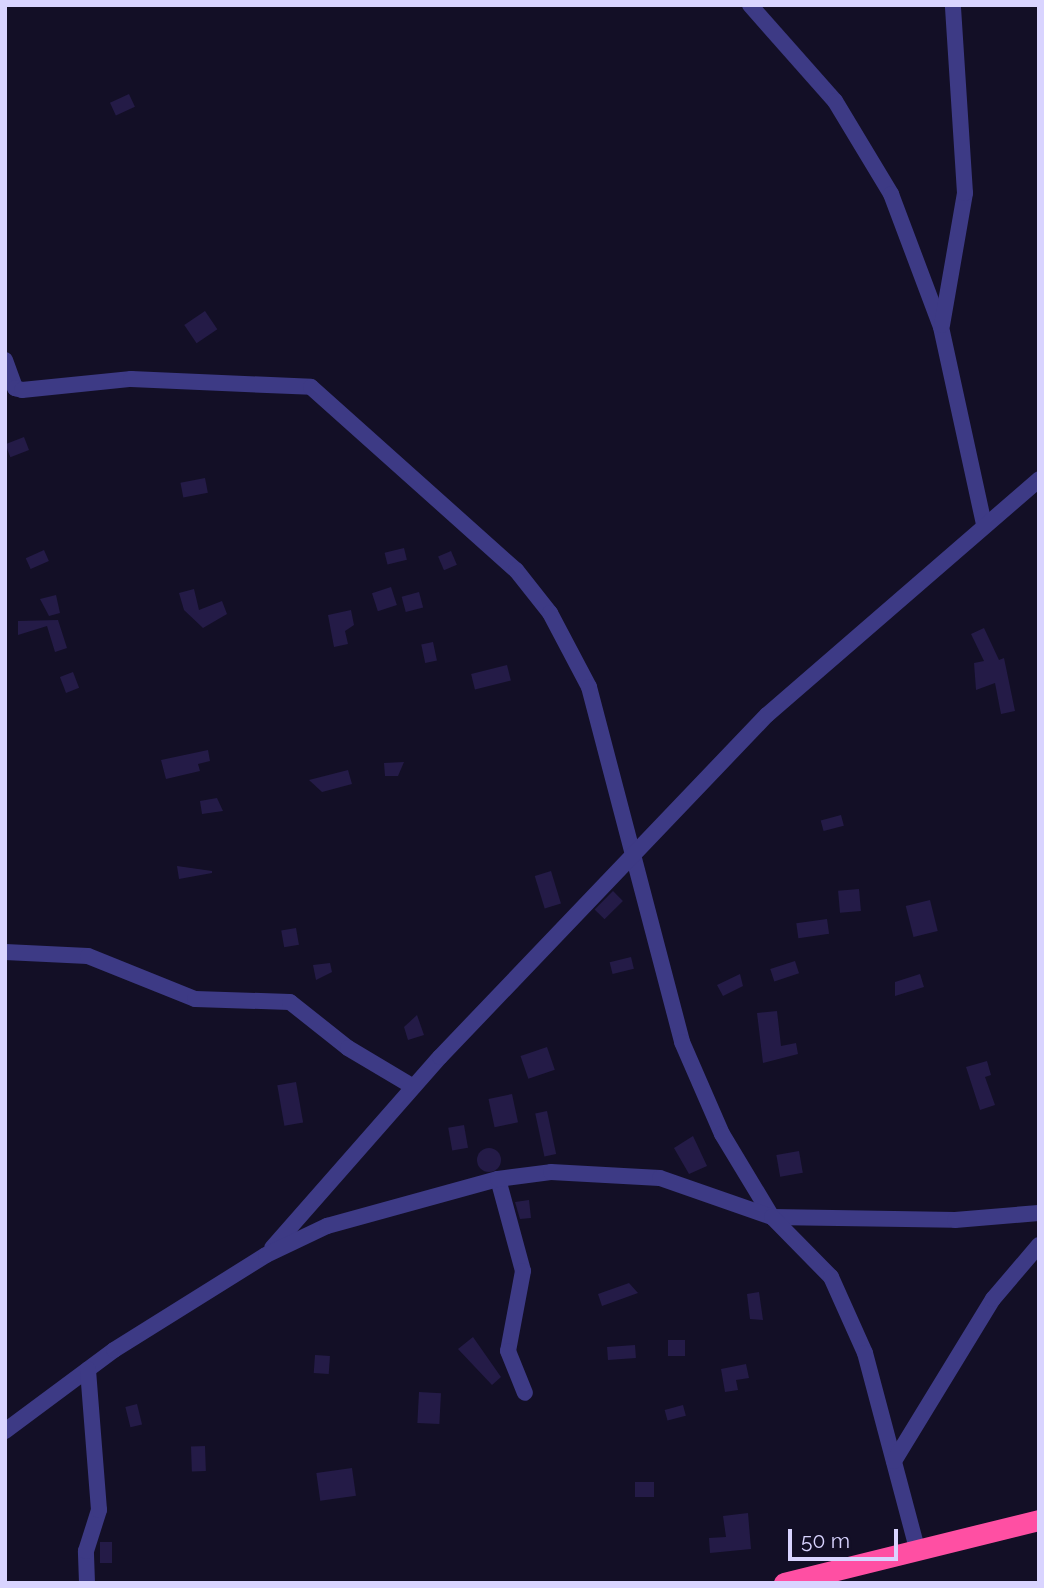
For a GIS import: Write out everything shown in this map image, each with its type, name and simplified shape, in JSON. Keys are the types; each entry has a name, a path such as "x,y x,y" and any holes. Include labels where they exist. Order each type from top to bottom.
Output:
{"highway":[{"path":"784,1583 825,1578 917,1549 1039,1520"}],"street":[{"path":"750,5 852,125 895,204 942,327 984,524"},
{"path":"942,327 965,193 953,5"},
{"path":"5,360 15,388 22,390 131,379 270,381 320,391 516,570 545,606 589,687 631,855 700,1090 772,1217 831,1278 852,1316 917,1549"},
{"path":"266,1255 412,1086 767,715 1039,479"},
{"path":"5,952 88,956 195,999 290,1002 348,1048 412,1086"},
{"path":"5,1430 88,1369 266,1255 369,1212 498,1180 602,1171 660,1178 772,1217 955,1220 1039,1213"},
{"path":"498,1180 523,1271 508,1351 510,1366 525,1393"},
{"path":"894,1461 993,1299 1039,1245"},
{"path":"87,1583 86,1551 99,1510 88,1369"}],"building":[{"path":"129,94 135,107 116,116 110,103"},
{"path":"205,311 217,329 197,343 184,325"},
{"path":"24,437 29,450 10,457 5,444"},
{"path":"205,478 208,493 183,497 180,483"},
{"path":"404,548 407,560 387,564 385,553"},
{"path":"44,550 49,561 31,569 26,558"},
{"path":"451,551 457,565 444,570 438,556"},
{"path":"391,587 397,605 378,611 372,593"},
{"path":"194,589 199,610 222,601 227,614 203,628 184,610 179,593"},
{"path":"419,592 423,607 406,612 402,597"},
{"path":"56,595 60,613 49,616 40,599"},
{"path":"351,610 354,625 345,631 348,644 334,647 328,615"},
{"path":"58,620 67,648 55,652 47,626 18,635 18,621"},
{"path":"984,628 999,660 1004,658 1015,711 1001,714 995,683 976,690 974,663 984,661 971,634"},
{"path":"433,642 437,661 425,663 421,644"},
{"path":"507,665 511,681 475,689 471,674"},
{"path":"73,672 79,688 66,693 60,677"},
{"path":"208,750 210,761 198,764 200,771 166,779 161,760"},
{"path":"404,762 398,776 385,776 384,763"},
{"path":"348,770 352,784 322,792 309,780"},
{"path":"217,798 223,811 202,814 200,801"},
{"path":"841,815 844,826 824,831 821,820"},
{"path":"177,866 212,871 212,873 179,879"},
{"path":"551,871 561,904 545,908 535,876"},
{"path":"859,889 861,911 840,913 838,891"},
{"path":"613,891 623,901 605,919 595,909"},
{"path":"930,900 938,931 913,937 906,906"},
{"path":"827,919 829,934 798,938 796,923"},
{"path":"296,928 299,945 284,947 281,931"},
{"path":"631,957 634,969 613,974 610,962"},
{"path":"795,961 799,973 774,981 770,969"},
{"path":"330,963 332,972 316,980 313,965"},
{"path":"740,974 743,986 723,996 717,985"},
{"path":"920,974 924,987 895,996 895,982"},
{"path":"777,1011 781,1046 796,1043 798,1054 763,1063 757,1013"},
{"path":"417,1015 424,1035 408,1040 404,1027"},
{"path":"547,1047 555,1070 528,1079 521,1056"},
{"path":"987,1061 991,1075 985,1077 995,1105 980,1110 966,1067"},
{"path":"296,1082 303,1122 284,1126 277,1085"},
{"path":"512,1094 518,1122 495,1127 489,1099"},
{"path":"547,1111 556,1154 544,1157 535,1113"},
{"path":"464,1125 468,1148 452,1150 448,1128"},
{"path":"693,1136 707,1166 689,1174 674,1148"},
{"path":"489,1148 497,1152 501,1160 497,1168 489,1172 481,1168 477,1160 481,1152"},
{"path":"799,1151 803,1173 780,1177 776,1155"},
{"path":"529,1200 531,1218 520,1219 515,1202"},
{"path":"629,1283 638,1293 602,1306 598,1294"},
{"path":"759,1292 763,1320 750,1319 747,1294"},
{"path":"473,1337 501,1377 492,1385 458,1349"},
{"path":"668,1340 685,1340 685,1356 668,1356"},
{"path":"635,1345 636,1358 608,1360 607,1347"},
{"path":"315,1355 330,1356 329,1374 314,1373"},
{"path":"746,1364 749,1378 736,1380 738,1390 725,1392 721,1369"},
{"path":"419,1392 441,1393 439,1424 417,1423"},
{"path":"137,1404 142,1424 130,1427 125,1407"},
{"path":"683,1405 686,1416 667,1421 665,1410"},
{"path":"191,1446 205,1446 206,1471 192,1471"},
{"path":"352,1468 356,1496 320,1501 316,1473"},
{"path":"635,1482 654,1482 654,1497 635,1497"},
{"path":"748,1513 751,1549 710,1553 709,1538 726,1537 723,1516"},
{"path":"100,1542 112,1542 112,1563 100,1563"}]}
